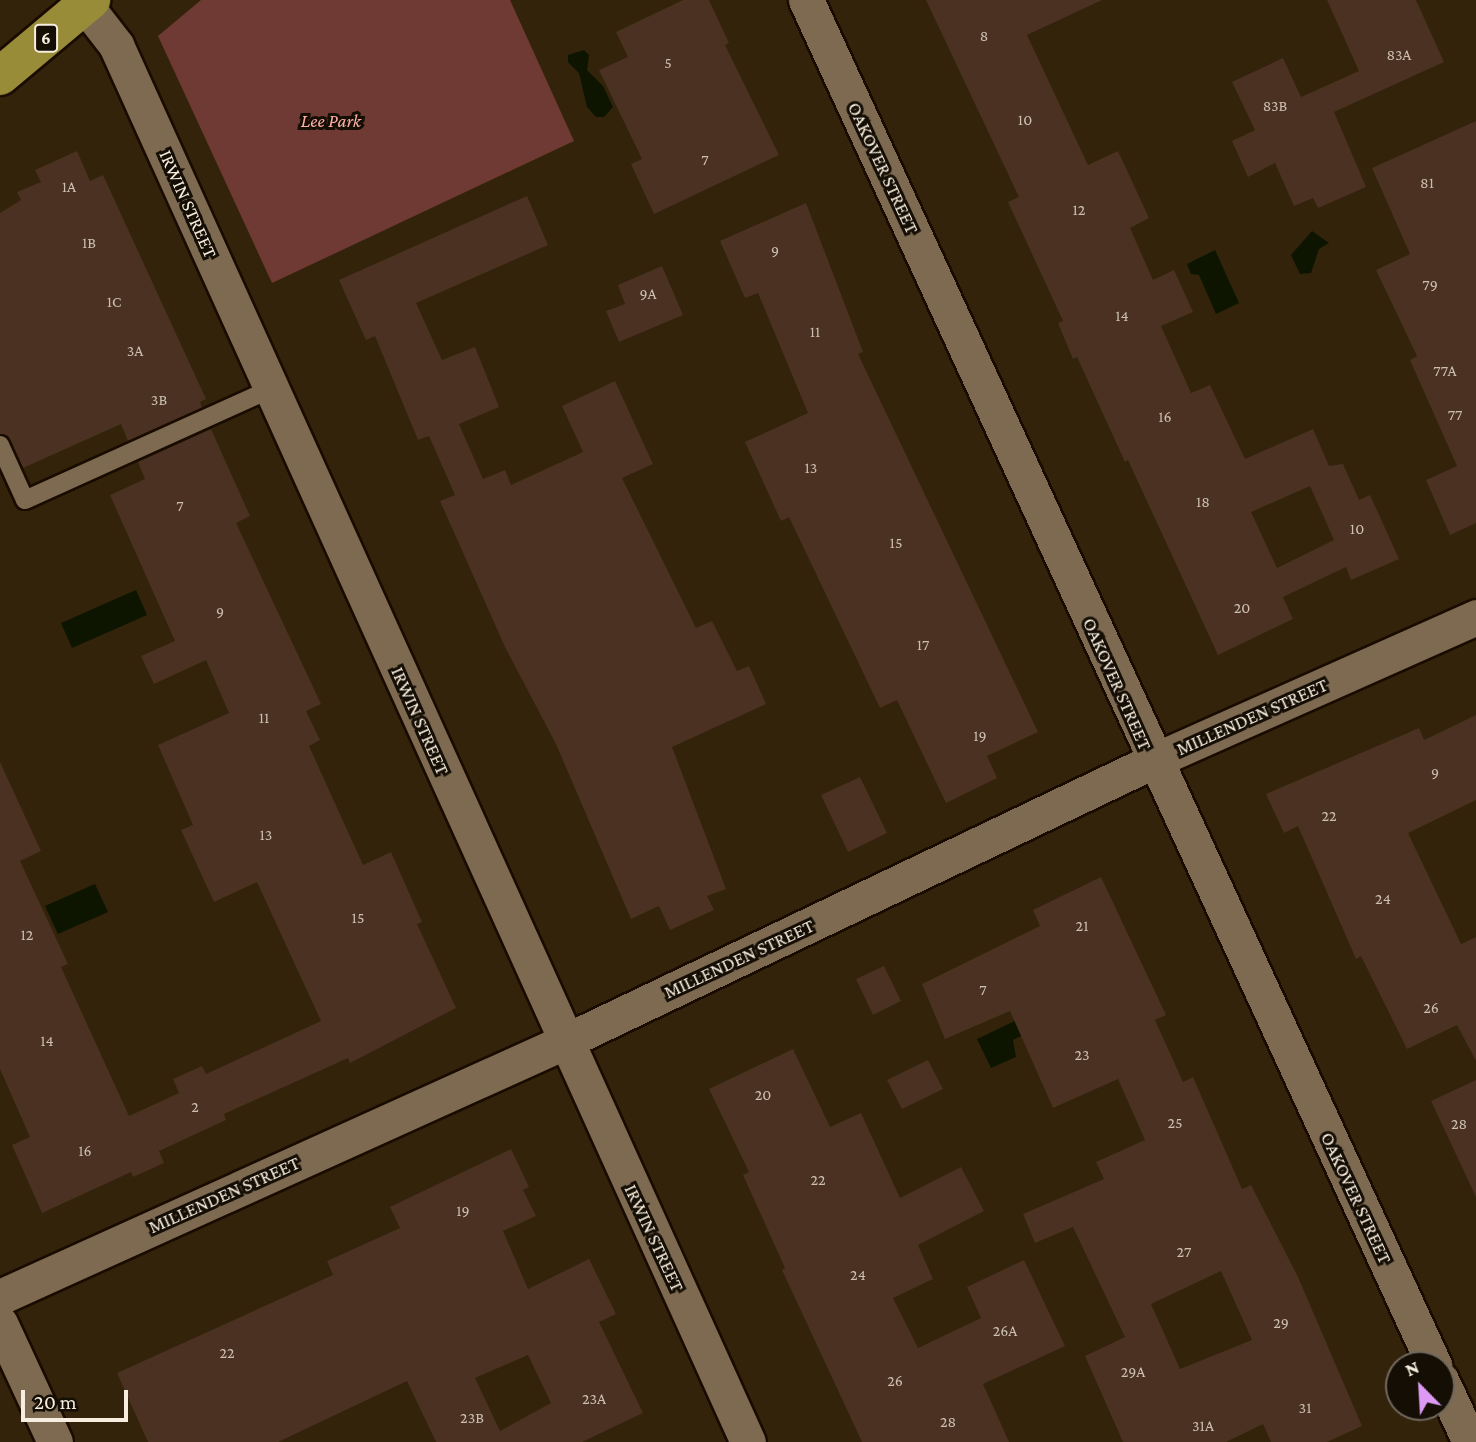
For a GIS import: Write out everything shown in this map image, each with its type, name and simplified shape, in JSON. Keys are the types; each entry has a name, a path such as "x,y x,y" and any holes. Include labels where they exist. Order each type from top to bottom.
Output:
{"highway":[{"name":"6","path":"0,76 88,2"}],"street":[{"name":"OAKOVER STREET","path":"806,0 1153,761 1427,1351"},
{"name":"IRWIN STREET","path":"88,2 116,46 564,1042 748,1442"},
{"name":"MILLENDEN STREET","path":"0,1297 564,1042 1153,761 1476,617"},
{"path":"0,1323 55,1442"},
{"path":"1455,1410 1470,1442"}],"lane":[{"path":"0,445 25,500 271,388"}],"green space":[{"name":"Lee Park","path":"201,0 510,0 574,141 272,283 158,36"}],"shaded area":[{"path":"584,50 589,55 587,70 603,86 613,107 604,117 596,117 587,107 579,73 568,62 568,55"},
{"path":"1312,231 1329,243 1319,249 1311,273 1300,274 1291,255"},
{"path":"1215,250 1239,303 1216,314 1199,275 1191,274 1187,264"},
{"path":"136,590 147,615 72,648 61,623"},
{"path":"95,884 108,912 58,934 45,906"},
{"path":"1040,1009 1046,1024 1013,1040 1016,1057 991,1068 977,1039"}],"building":[{"path":"683,0 709,0 729,43 725,45 779,155 654,214 631,164 642,159 599,70 628,57 616,32"},
{"path":"926,0 1102,0 1027,35 1088,165 1118,151 1149,218 1130,228 1153,280 1174,270 1193,312 1161,326 1191,393 1210,385 1245,459 1313,429 1329,466 1343,464 1359,500 1370,495 1399,559 1351,580 1346,567 1283,597 1293,619 1218,655 1128,460 1125,462 1077,357 1073,359 1058,323 1063,321 1008,202 1019,197","holes":["1310,486 1334,540 1277,568 1251,512"]},
{"path":"1327,0 1416,0 1444,62 1334,112 1366,187 1318,208 1313,198 1294,206 1275,163 1248,177 1232,141 1255,130 1232,82 1283,58 1301,97 1359,71"},
{"path":"1476,121 1476,523 1450,535 1426,480 1457,466 1410,360 1417,356 1376,270 1410,254 1372,168"},
{"path":"77,151 90,181 103,175 206,399 200,402 202,408 128,441 121,424 23,468 10,440 0,434 0,213 21,200 17,192 41,182 35,170"},
{"path":"527,196 548,245 416,303 442,360 475,347 499,407 459,424 483,479 505,470 511,485 583,452 562,406 615,381 653,464 622,478 696,628 712,621 737,671 749,666 766,704 672,747 726,889 707,896 714,910 670,930 659,906 631,919 556,744 505,647 440,501 455,495 429,436 418,440 375,336 366,340 339,280"},
{"path":"806,203 863,352 858,354 1038,732 987,756 997,778 946,803 897,700 880,708 789,517 781,521 745,442 808,413 758,293 745,298 720,241"},
{"path":"662,266 683,315 619,342 606,311 625,304 618,285"},
{"path":"211,429 250,516 236,523 321,704 306,711 320,740 309,746 363,865 391,852 422,922 417,924 456,1008 350,1063 348,1058 224,1114 226,1120 159,1151 164,1163 133,1177 131,1172 42,1213 12,1145 30,1137 0,1069 0,762 41,851 20,861 68,964 61,967 129,1116 179,1093 173,1079 202,1066 206,1074 321,1021 257,882 214,902 181,830 193,825 158,745 229,713 206,660 154,684 141,656 175,641 110,495 145,479 138,462"},
{"path":"1476,715 1476,800 1408,833 1461,944 1476,937 1476,1061 1457,1025 1407,1049 1361,956 1356,959 1298,826 1284,833 1266,794 1419,728 1424,740"},
{"path":"860,777 887,833 848,852 821,795"},
{"path":"1101,877 1166,1015 1155,1020 1183,1082 1193,1077 1242,1189 1251,1185 1298,1277 1362,1426 1327,1442 1271,1442 1263,1424 1226,1442 1123,1442 1085,1356 1125,1337 1073,1227 1035,1243 1023,1214 1104,1179 1096,1162 1145,1140 1118,1079 1053,1108 1010,1011 945,1039 922,984 1040,926 1033,910","holes":["1221,1271 1252,1340 1180,1369 1151,1304"]},
{"path":"884,966 901,1001 873,1015 856,979"},
{"path":"793,1049 830,1127 861,1113 900,1198 961,1167 984,1211 918,1245 933,1279 893,1298 918,1348 981,1318 967,1287 1024,1260 1065,1346 983,1384 1009,1442 862,1442 782,1270 785,1268 743,1175 749,1172 709,1089"},
{"path":"928,1060 943,1089 902,1109 887,1080"},
{"path":"1476,1080 1476,1197 1431,1101"},
{"path":"511,1149 529,1187 523,1190 536,1216 503,1231 528,1289 589,1259 616,1314 599,1322 643,1413 582,1442 436,1442 407,1381 278,1442 148,1442 117,1373 333,1275 327,1261 400,1228 390,1207","holes":["528,1355 551,1403 500,1431 475,1378"]}]}
